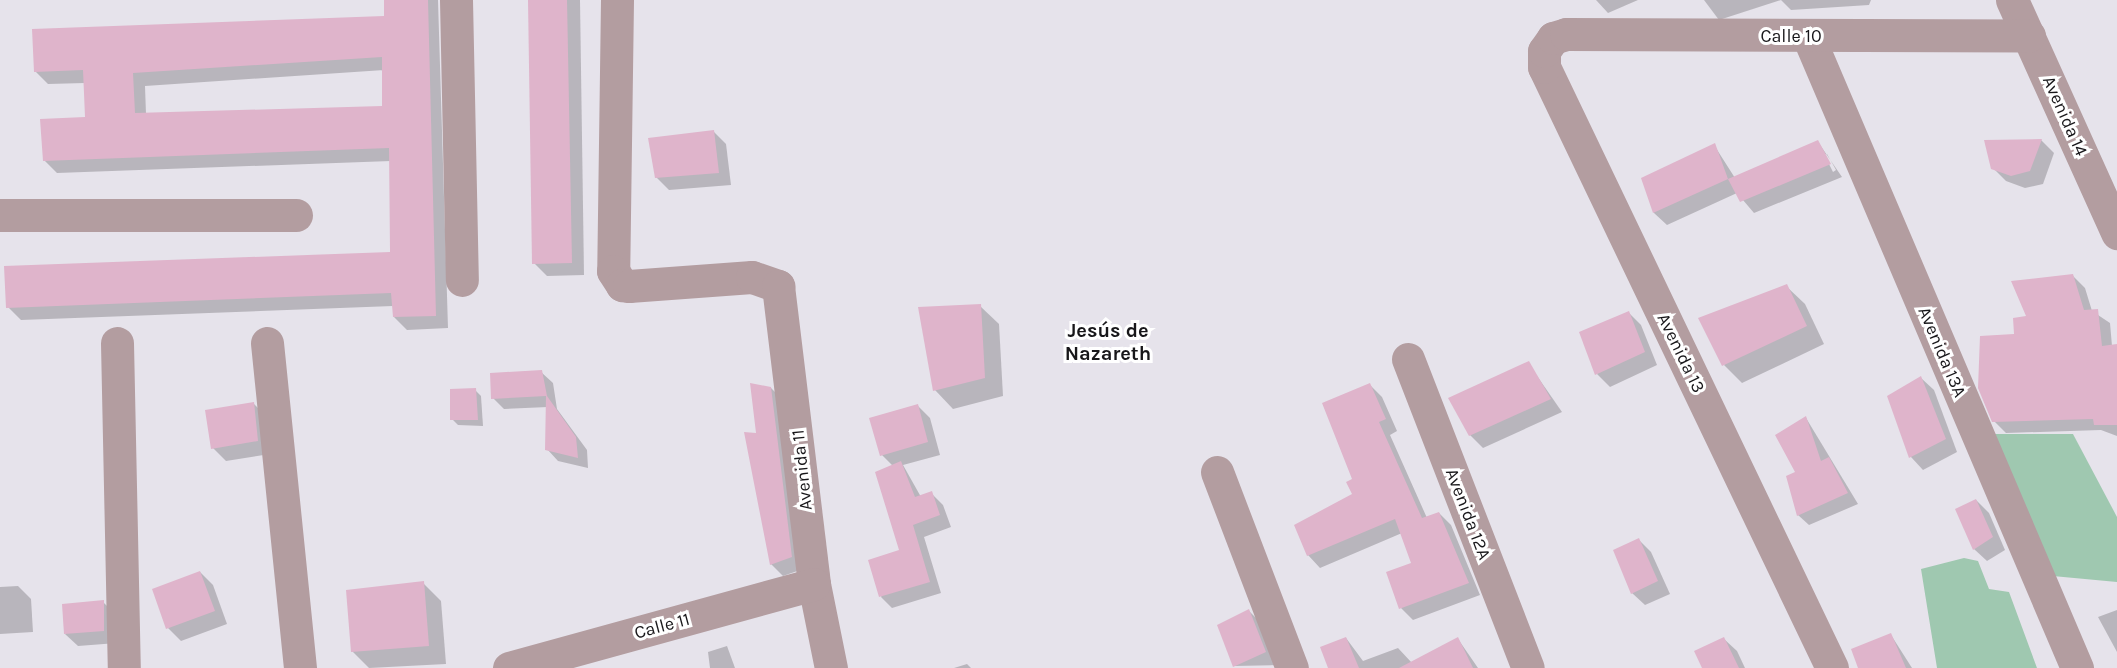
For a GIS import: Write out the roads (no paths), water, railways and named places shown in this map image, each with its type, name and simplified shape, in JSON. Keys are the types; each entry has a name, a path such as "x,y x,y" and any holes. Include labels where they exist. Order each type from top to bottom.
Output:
{"street":[{"path":"456,0 462,280"},
{"name":"Avenida 11","path":"617,0 616,279 630,286 766,278 778,286 783,301 814,584 831,668"},
{"name":"Avenida 14","path":"2012,0 2117,233"},
{"name":"Avenida 13A","path":"1808,36 2077,668"},
{"name":"Calle 10","path":"1553,38 2029,36"},
{"name":"Avenida 13","path":"1553,38 1544,51 1545,67 1832,668"},
{"path":"0,215 296,215"},
{"path":"117,343 124,668"},
{"path":"267,343 300,668"},
{"name":"Avenida 12A","path":"1408,359 1528,668"},
{"path":"1216,472 1268,601 1292,668"},
{"name":"Calle 11","path":"509,668 814,584"}],"district":[{"name":"Jesús de Nazareth","path":"1108,342"}]}
